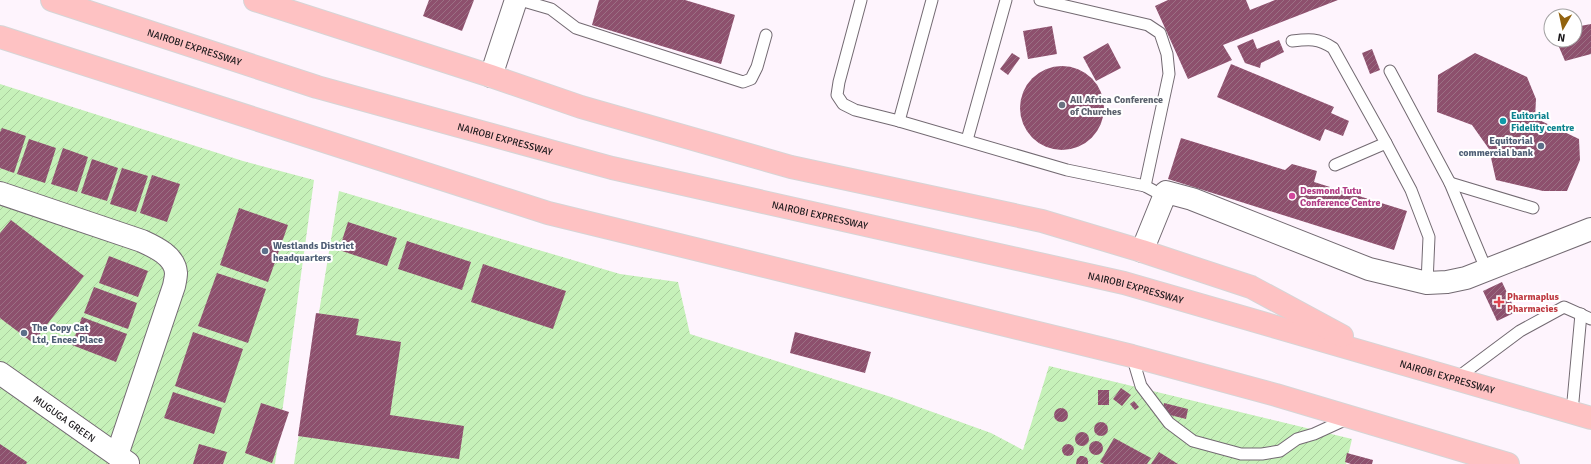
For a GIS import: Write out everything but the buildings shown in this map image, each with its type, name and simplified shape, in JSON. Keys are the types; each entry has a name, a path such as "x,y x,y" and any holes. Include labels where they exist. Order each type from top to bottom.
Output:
{"highway":[{"name":"NAIROBI EXPRESSWAY","path":"52,0 317,87 604,166 1124,283 1582,415"},
{"path":"256,0 491,76 581,107 791,167 1042,221 1142,251 1251,288 1381,356"},
{"path":"0,37 548,213 1132,356 1276,395 1508,464"}],"street":[{"path":"491,76 516,0"},
{"path":"1142,251 1155,189 1192,199 1369,269 1427,283 1447,282 1466,278 1591,229"},
{"path":"0,193 142,241 160,250 171,260 176,271 174,286 123,460"},
{"name":"MUGUGA GREEN","path":"0,373 123,460"}],"lane":[{"path":"520,0 551,9 576,28 743,82 751,79 757,68 766,35"},
{"path":"861,0 839,82 837,95 843,104 855,110 968,140 1067,170 1155,189 1169,74 1167,54 1160,33 1148,25 1040,0"},
{"path":"899,121 932,0"},
{"path":"968,140 1006,0"},
{"path":"1292,41 1307,39 1322,41 1333,48 1386,142 1411,190 1429,237 1427,283"},
{"path":"1390,71 1450,183 1486,269"},
{"path":"1335,165 1386,142"},
{"path":"1450,183 1533,208"},
{"path":"1457,378 1520,332 1564,307 1586,316 1582,415"},
{"path":"1132,356 1141,386 1170,423 1192,441 1241,454 1262,454 1280,451 1297,439 1314,434 1350,418"}],"green space":[{"path":"0,84 243,161 314,180 275,464 0,464"},
{"path":"339,191 620,274 678,282 690,334 891,397 991,433 1023,450 1049,366 1352,439 1346,464 294,464"}],"place":[{"name":"All Africa Conference of Churches","path":"1062,105"},
{"name":"Euitorial Fidelity centre","path":"1503,121"},
{"name":"Equitorial commercial bank","path":"1541,146"},
{"name":"Desmond Tutu Conference Centre","path":"1292,196"},
{"name":"Westlands District headquarters","path":"265,251"},
{"name":"Pharmaplus Pharmacies","path":"1499,302"},
{"name":"The Copy Cat Ltd, Encee Place","path":"24,333"}]}
